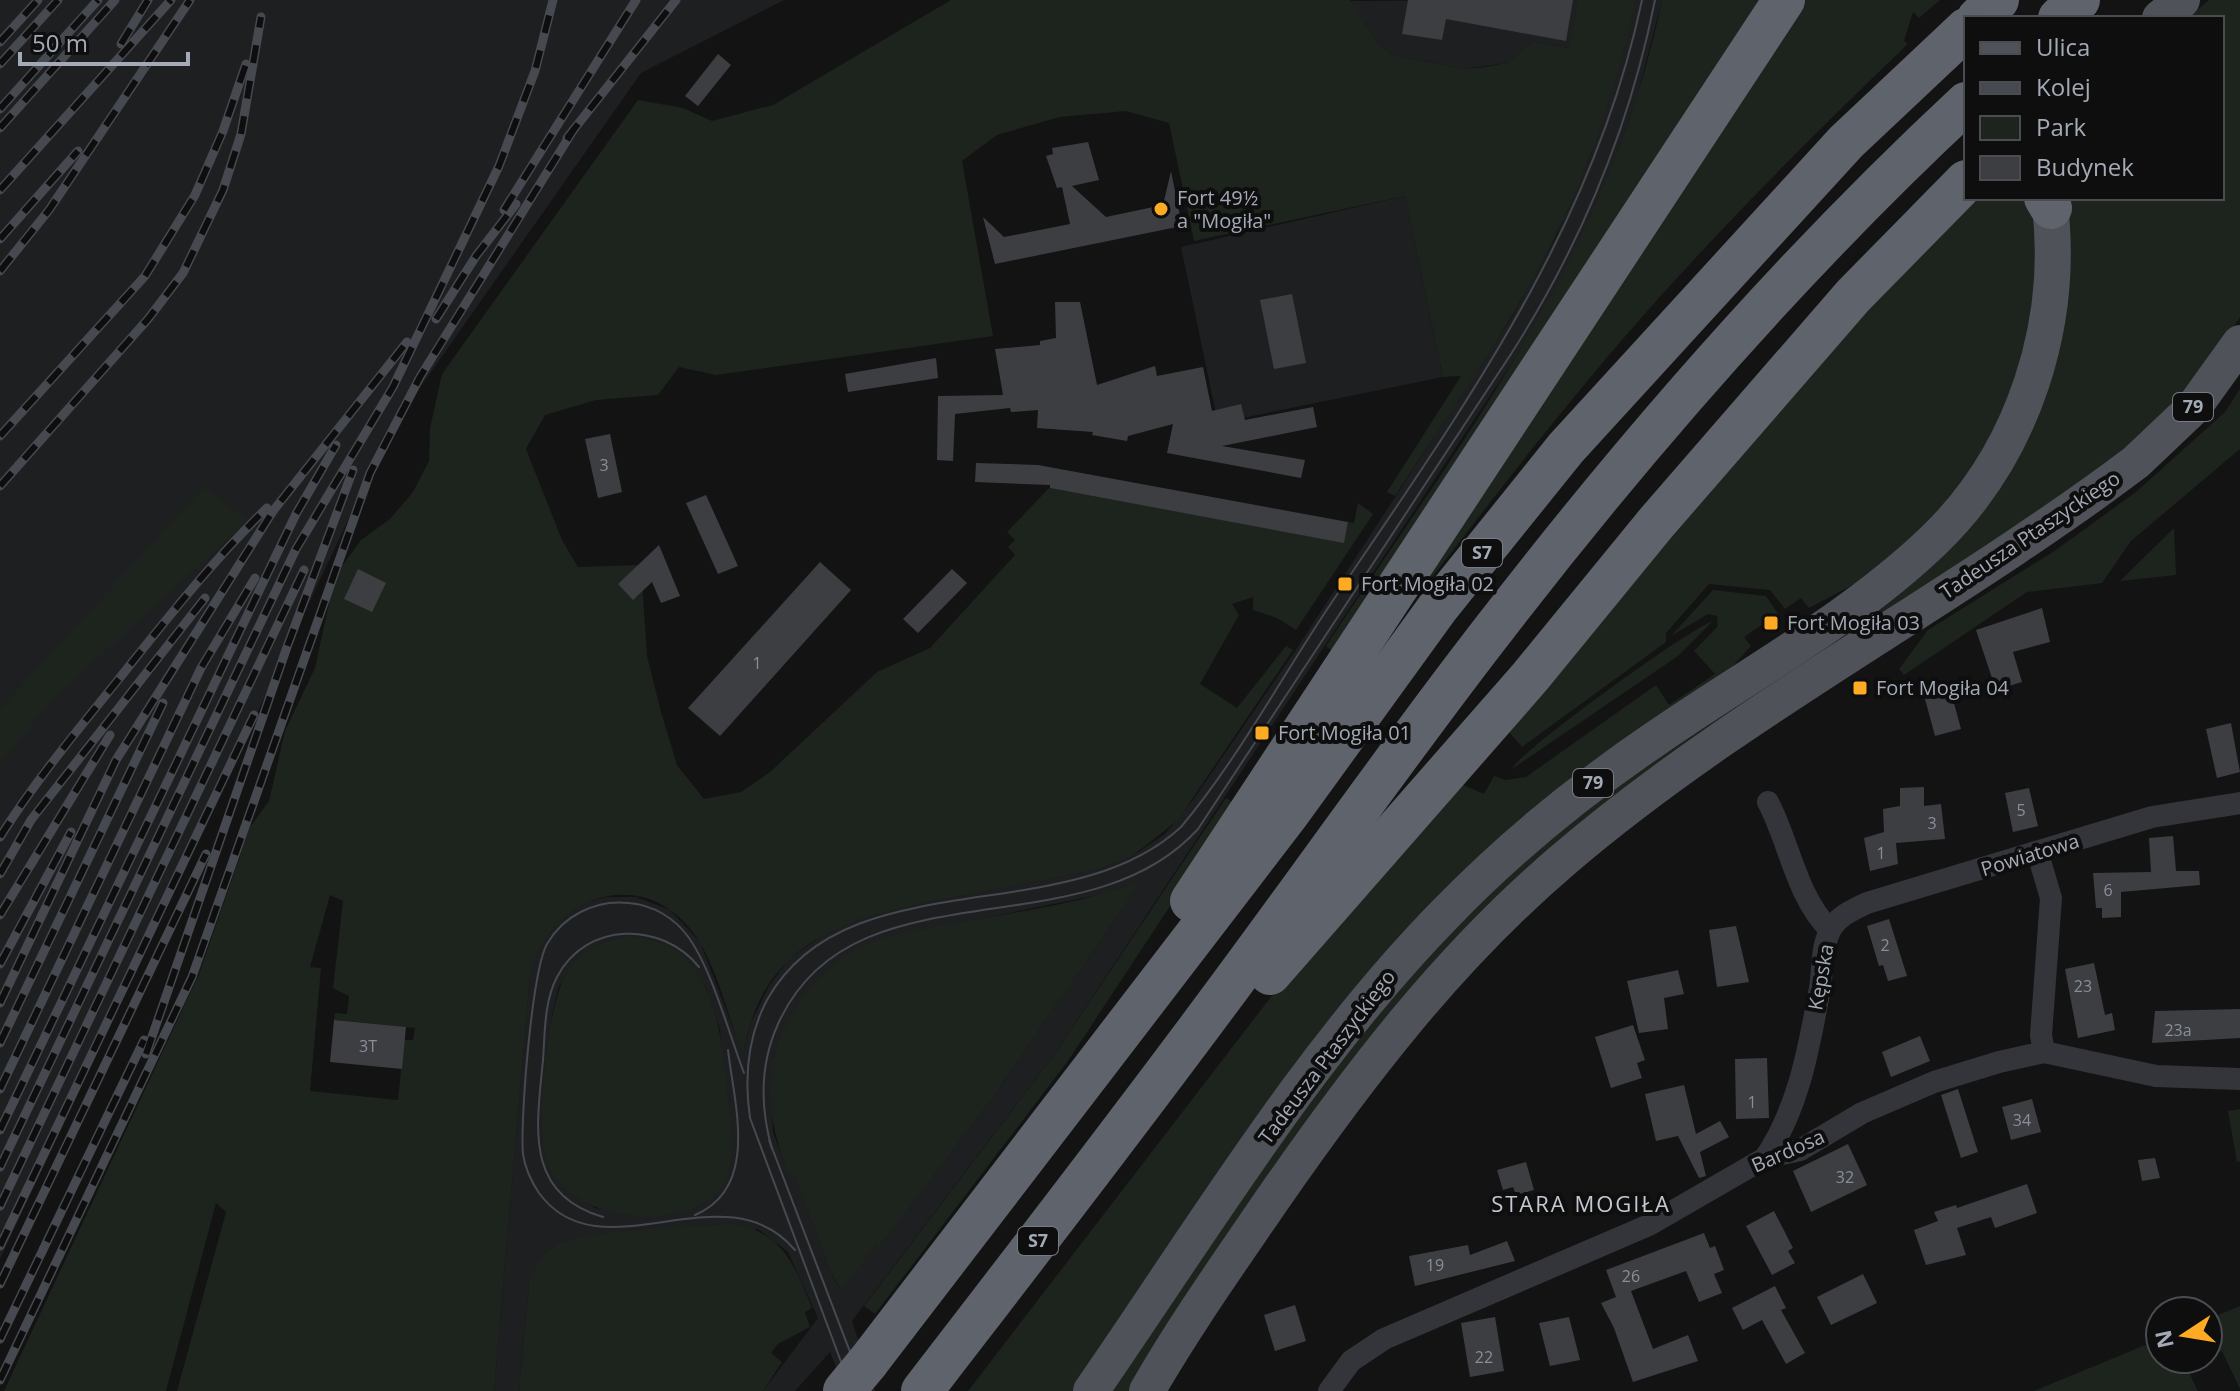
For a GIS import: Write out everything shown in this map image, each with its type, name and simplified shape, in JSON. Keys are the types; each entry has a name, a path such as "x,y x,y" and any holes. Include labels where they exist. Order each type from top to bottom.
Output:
{"highway":[{"path":"1065,1106 1244,817 1784,0"},
{"name":"S7","path":"1981,16 1999,0"},
{"path":"2061,16 2079,0"},
{"name":"S7","path":"856,1376 1289,813 1439,606 1566,448 1846,142 1964,31"},
{"name":"S7","path":"922,1391 1153,1090 1491,631 1605,489 1790,276 1877,186 1964,105"},
{"path":"1153,1090 1284,960 1367,859 1530,677 1656,523 1844,306 1964,183"}],"main road":[{"path":"2162,16 2182,0"},
{"name":"Tadeusza Ptaszyckiego","path":"1091,1391 1336,1039 1392,970 1447,911 1529,835 1613,768 1881,585 1935,539 1969,501 2012,431 2039,359 2052,281 2049,201"},
{"name":"Tadeusza Ptaszyckiego","path":"1147,1391 1194,1313 1350,1089 1430,991 1500,918 1562,860 1655,788 2136,462 2194,407 2240,343"}],"street":[{"name":"Kępska","path":"1765,1158 1787,1121 1802,1072 1830,930 1808,902 1782,828 1768,802"},
{"name":"Powiatowa","path":"1830,930 1849,911 1867,903 2038,854 2152,817 2240,803"},
{"path":"2038,854 2051,898 2041,1035 2044,1052"},
{"name":"Bardosa","path":"1329,1391 1351,1361 1384,1339 1649,1225 1765,1158 1800,1150 1862,1113 1934,1082 2044,1052 2156,1076 2240,1079"}],"shaded area":[{"path":"0,0 784,0 641,73 391,429 0,1259"},
{"path":"1578,0 1570,48 1533,42 1506,63 1465,69 1392,55 1376,42 1349,1"},
{"path":"1636,0 1662,0 1637,97 1606,184 1555,293 1521,349 1056,1052 852,1321 875,1391 846,1391 830,1352 795,1391 763,1391 818,1318 788,1252 758,1229 551,1249 535,1267 529,1284 519,1391 494,1391 530,975 534,957 555,923 581,904 606,897 636,897 670,910 700,942 743,1054 751,1022 769,986 788,960 831,929 891,909 1099,869 1131,857 1165,834 1193,800 1295,651 1512,317 1556,237 1589,160","holes":["1141,881 989,1103 879,1246 876,1245 840,1289 828,1266 795,1174 789,1176 773,1132 771,1083 775,1056 885,938 1103,894","624,937 659,942 687,960 706,988 720,1029 731,1164 711,1198 697,1207 644,1216 595,1208 561,1184 545,1156 543,1128 552,1015 558,989 563,979"]},
{"path":"1405,196 1443,377 1218,423 1181,247"}],"green space":[{"path":"951,0 1350,0 1376,42 1392,55 1465,69 1506,63 1533,42 1569,48 1578,0 1636,0 1603,121 1569,209 1538,271 1499,337 1395,496 1387,492 1461,376 1443,377 1405,196 1194,241 1169,123 1126,111 1060,117 997,135 962,161 993,336 716,375 679,367 658,395 596,400 545,415 526,449 562,540 578,567 641,565 647,656 661,712 677,765 704,799 741,792 770,772 877,672 930,648 1015,555 1008,547 1015,540 1007,532 1049,488 1344,542 1348,522 1354,523 1358,503 1373,514 1296,630 1277,618 1253,610 1253,597 1232,604 1239,615 1200,684 1237,708 1286,646 1293,650 1178,820 1131,857 1099,869 917,904 848,924 817,939 791,958 769,984 753,1016 743,1056 708,958 692,931 671,910 647,898 622,895 598,899 575,909 555,926 540,948 530,975 494,1391 177,1391 226,1212 216,1203 166,1391 4,1391 199,974 250,827 269,801 285,731 315,668 330,599 342,566 361,540 390,519 413,492 429,461 430,428 442,374 638,100 683,108 712,121 773,105","holes":["330,895 343,901 333,988 349,996 347,1014 335,1013 334,1020 415,1028 413,1040 404,1040 398,1100 310,1091 321,968 310,967"]},
{"path":"1662,0 1767,0 1068,1061 875,1314 864,1306 1056,1052 1226,798 1233,802 1332,651 1326,646 1479,416 1526,339 1569,259 1607,177 1639,91"},
{"path":"1800,0 1940,0 1919,18 1913,12 1904,41 1908,44 1750,201 1622,340 1518,466 1384,639"},
{"path":"2209,0 2240,0 2240,317 2200,380 2133,447 1541,861 1131,1391 1108,1391 1300,1112 1396,986 1508,871 1992,491 2062,200 2224,200 2224,16 2190,16"},
{"path":"1969,200 2030,200 2035,207 2037,299 2002,424 1953,500 1881,570 1809,608 1801,598 1785,609 1770,590 1709,584 1666,633 1666,642 1522,747 1509,732 1463,785 1484,794 1494,776 1505,780 1526,777 1656,685 1669,705 1715,674 1694,651 1718,626 1717,616 1708,614 1671,636 1713,590 1766,596 1778,614 1744,637 1751,646 1724,676 1504,838 1075,1391 968,1391 1287,976 1724,466"},
{"path":"2240,389 2240,449 2131,541 2102,583 2027,592 1904,675 1899,669 1928,630 2053,552 2136,492 2225,412"},
{"path":"204,487 246,519 240,528 55,697 0,763 0,709"},
{"path":"2174,528 2176,575 2120,581"},
{"path":"1713,621 1678,656 1512,769 1542,740 1606,691 1673,644"},
{"path":"1142,880 989,1103 879,1247 876,1245 841,1290 828,1266 795,1175 789,1176 773,1119 771,1080 779,1042 807,992 842,958 874,941 1070,902"},
{"path":"624,937 654,940 677,952 695,970 708,992 722,1046 732,1156 727,1178 706,1202 670,1214 626,1215 603,1210 581,1200 555,1177 543,1148 546,1056 561,985 568,970 579,958 600,945"},
{"path":"2240,1109 2240,1161 2237,1162 2228,1111"},
{"path":"730,1224 747,1227 774,1241 792,1264 812,1308 805,1312 810,1327 778,1344 771,1353 782,1362 763,1391 519,1391 529,1284 539,1261 552,1248 592,1235"},
{"path":"2240,1306 2240,1389 2224,1355 2224,1312"},
{"path":"2144,1346 2144,1375 2190,1375 2198,1391 2034,1391"}],"building":[{"path":"1408,0 1573,0 1566,41 1446,19 1442,40 1402,34"},
{"path":"718,54 731,65 698,106 685,96"},
{"name":"Fort 49½ a \"Mogiła\"","path":"1088,142 1099,180 1072,186 1106,217 1163,205 1171,171 1182,226 995,264 983,217 1004,237 1070,224 1062,187 1057,188 1046,156 1053,154 1052,148"},
{"path":"1292,294 1306,363 1274,369 1260,300"},
{"path":"1055,302 1080,302 1097,385 1155,366 1157,376 1203,367 1212,411 1241,404 1245,420 1313,407 1317,427 1222,446 1305,460 1301,478 1167,453 1173,424 1128,436 1127,441 1092,435 1093,432 1037,428 1038,410 1011,412 1010,408 955,414 953,461 937,460 938,396 1003,395 995,349 1040,345 1040,341 1056,338"},
{"path":"936,358 938,378 848,392 845,374"},
{"path":"610,434 622,492 598,498 585,439"},
{"path":"976,463 1038,465 1348,522 1344,543 1050,488 1050,485 975,482"},
{"path":"706,495 738,566 718,574 686,503"},
{"path":"659,545 680,596 661,603 652,582 633,600 618,584"},
{"path":"820,562 851,590 720,736 688,708"},
{"path":"358,569 386,583 372,612 344,599"},
{"path":"952,569 967,583 918,633 903,619"},
{"path":"2042,608 2050,642 2013,652 2022,682 1996,690 1976,630"},
{"path":"1948,681 1961,729 1935,736 1922,688"},
{"path":"2231,723 2240,772 2217,778 2206,729"},
{"path":"1924,787 1924,806 1941,804 1945,839 1896,843 1898,864 1870,871 1864,838 1884,832 1883,809 1900,806 1900,788"},
{"path":"2029,788 2038,826 2013,832 2005,793"},
{"path":"2173,836 2176,871 2199,871 2200,885 2121,892 2121,917 2102,918 2102,908 2096,908 2093,873 2151,872 2149,838"},
{"path":"1889,919 1907,976 1888,981 1883,965 1879,966 1867,926"},
{"path":"1736,926 1749,982 1717,987 1709,930"},
{"path":"2094,963 2105,1015 2112,1013 2115,1030 2078,1038 2065,969"},
{"path":"1678,970 1684,994 1664,998 1668,1029 1639,1033 1627,981"},
{"path":"2240,1009 2240,1038 2152,1043 2155,1011"},
{"path":"334,1020 406,1027 402,1069 330,1062"},
{"path":"1633,1025 1645,1060 1637,1063 1642,1078 1611,1088 1595,1037"},
{"path":"1920,1036 1930,1061 1891,1077 1882,1052"},
{"path":"1767,1058 1769,1118 1736,1119 1735,1059"},
{"path":"1684,1085 1696,1134 1720,1121 1729,1137 1700,1152 1706,1176 1699,1178 1678,1136 1656,1141 1645,1094"},
{"path":"1958,1089 1978,1152 1961,1158 1941,1095"},
{"path":"2032,1099 2041,1132 2011,1140 2002,1107"},
{"path":"1848,1144 1867,1185 1811,1212 1793,1171"},
{"path":"2155,1158 2160,1178 2142,1181 2138,1160"},
{"path":"1526,1162 1534,1190 1516,1195 1513,1187 1503,1190 1497,1170"},
{"path":"2027,1184 2037,1213 1995,1228 1991,1217 1957,1228 1966,1255 1926,1265 1914,1230 1938,1221 1934,1212 1956,1205 1957,1208"},
{"path":"1774,1211 1793,1248 1788,1251 1795,1263 1772,1275 1746,1226"},
{"path":"1704,1233 1710,1248 1715,1246 1724,1270 1714,1274 1722,1293 1699,1302 1686,1271 1631,1291 1653,1349 1688,1335 1698,1361 1633,1382 1614,1328 1601,1303 1616,1297 1606,1270"},
{"path":"1507,1241 1515,1261 1415,1286 1409,1256 1468,1245 1470,1255"},
{"path":"1863,1274 1877,1303 1831,1325 1817,1297"},
{"path":"1775,1286 1786,1308 1781,1310 1805,1353 1786,1364 1762,1320 1743,1330 1732,1308"},
{"path":"1295,1305 1306,1341 1275,1351 1264,1315"},
{"path":"1495,1317 1504,1371 1470,1377 1461,1323"},
{"path":"1569,1317 1580,1360 1550,1366 1539,1323"}],"tram line":[{"path":"852,1391 750,1118 747,1088 751,1043 767,1000 803,956 849,928 903,911 1080,878 1134,859 1181,827 1240,746 1427,462 1516,317 1556,242 1591,165 1620,85 1642,0"},
{"path":"772,1149 764,1102 768,1054 778,1024 813,973 859,942 914,923 1095,889 1151,866 1198,829 1536,313 1600,184 1632,93 1655,0"},
{"path":"744,1073 705,967 689,938 670,919 638,904 605,904 571,918 547,944 536,983 523,1111 523,1154 539,1193 565,1216 595,1226 629,1226 699,1217 734,1218 766,1227 795,1250"},
{"path":"603,1217 577,1206 559,1192 547,1174 541,1154 539,1109 546,1018 553,987 570,959 586,945 605,937 625,934 645,935 665,941 699,967"},
{"path":"695,1215 715,1202 728,1185 736,1165 737,1118 728,1050"},
{"path":"769,1140 865,1391"}],"railway":[{"path":"0,42 38,0"},
{"path":"0,64 58,0"},
{"path":"0,109 98,0"},
{"path":"0,128 115,0"},
{"path":"121,44 148,0"},
{"path":"0,190 171,0"},
{"path":"0,271 49,210 190,0"},
{"path":"0,1167 296,549 393,387 499,166 535,71 553,0"},
{"path":"504,210 636,0"},
{"path":"567,138 676,0"},
{"path":"0,486 148,319 183,273 223,190 241,134 261,17"},
{"path":"0,436 145,276 195,195 223,131 246,64"},
{"path":"0,1380 192,977 370,473 420,377 574,129"},
{"path":"0,239 78,151"},
{"path":"436,319 476,256 516,204"},
{"path":"0,1003 116,760 273,511 407,342"},
{"path":"0,1130 296,514 336,445"},
{"path":"146,1054 287,647 353,470"},
{"path":"0,837 27,796 154,635 208,570 267,508"},
{"path":"0,1206 304,570"},
{"path":"0,1089 201,668 255,578"},
{"path":"0,874 31,820 205,598"},
{"path":"0,1043 163,703"},
{"path":"0,1246 254,715"},
{"path":"0,915 110,735"},
{"path":"0,964 71,832"},
{"path":"0,1284 206,854"},
{"path":"0,1339 144,1040"}],"place":[{"name":"Fort 49½ a \"Mogiła\"","path":"1161,209"},
{"name":"Fort Mogiła 02","path":"1345,584"},
{"name":"Fort Mogiła 03","path":"1771,623"},
{"name":"Fort Mogiła 04","path":"1860,688"},
{"name":"Fort Mogiła 01","path":"1262,733"}],"district":[{"name":"STARA MOGIŁA","path":"1581,1204"}]}
